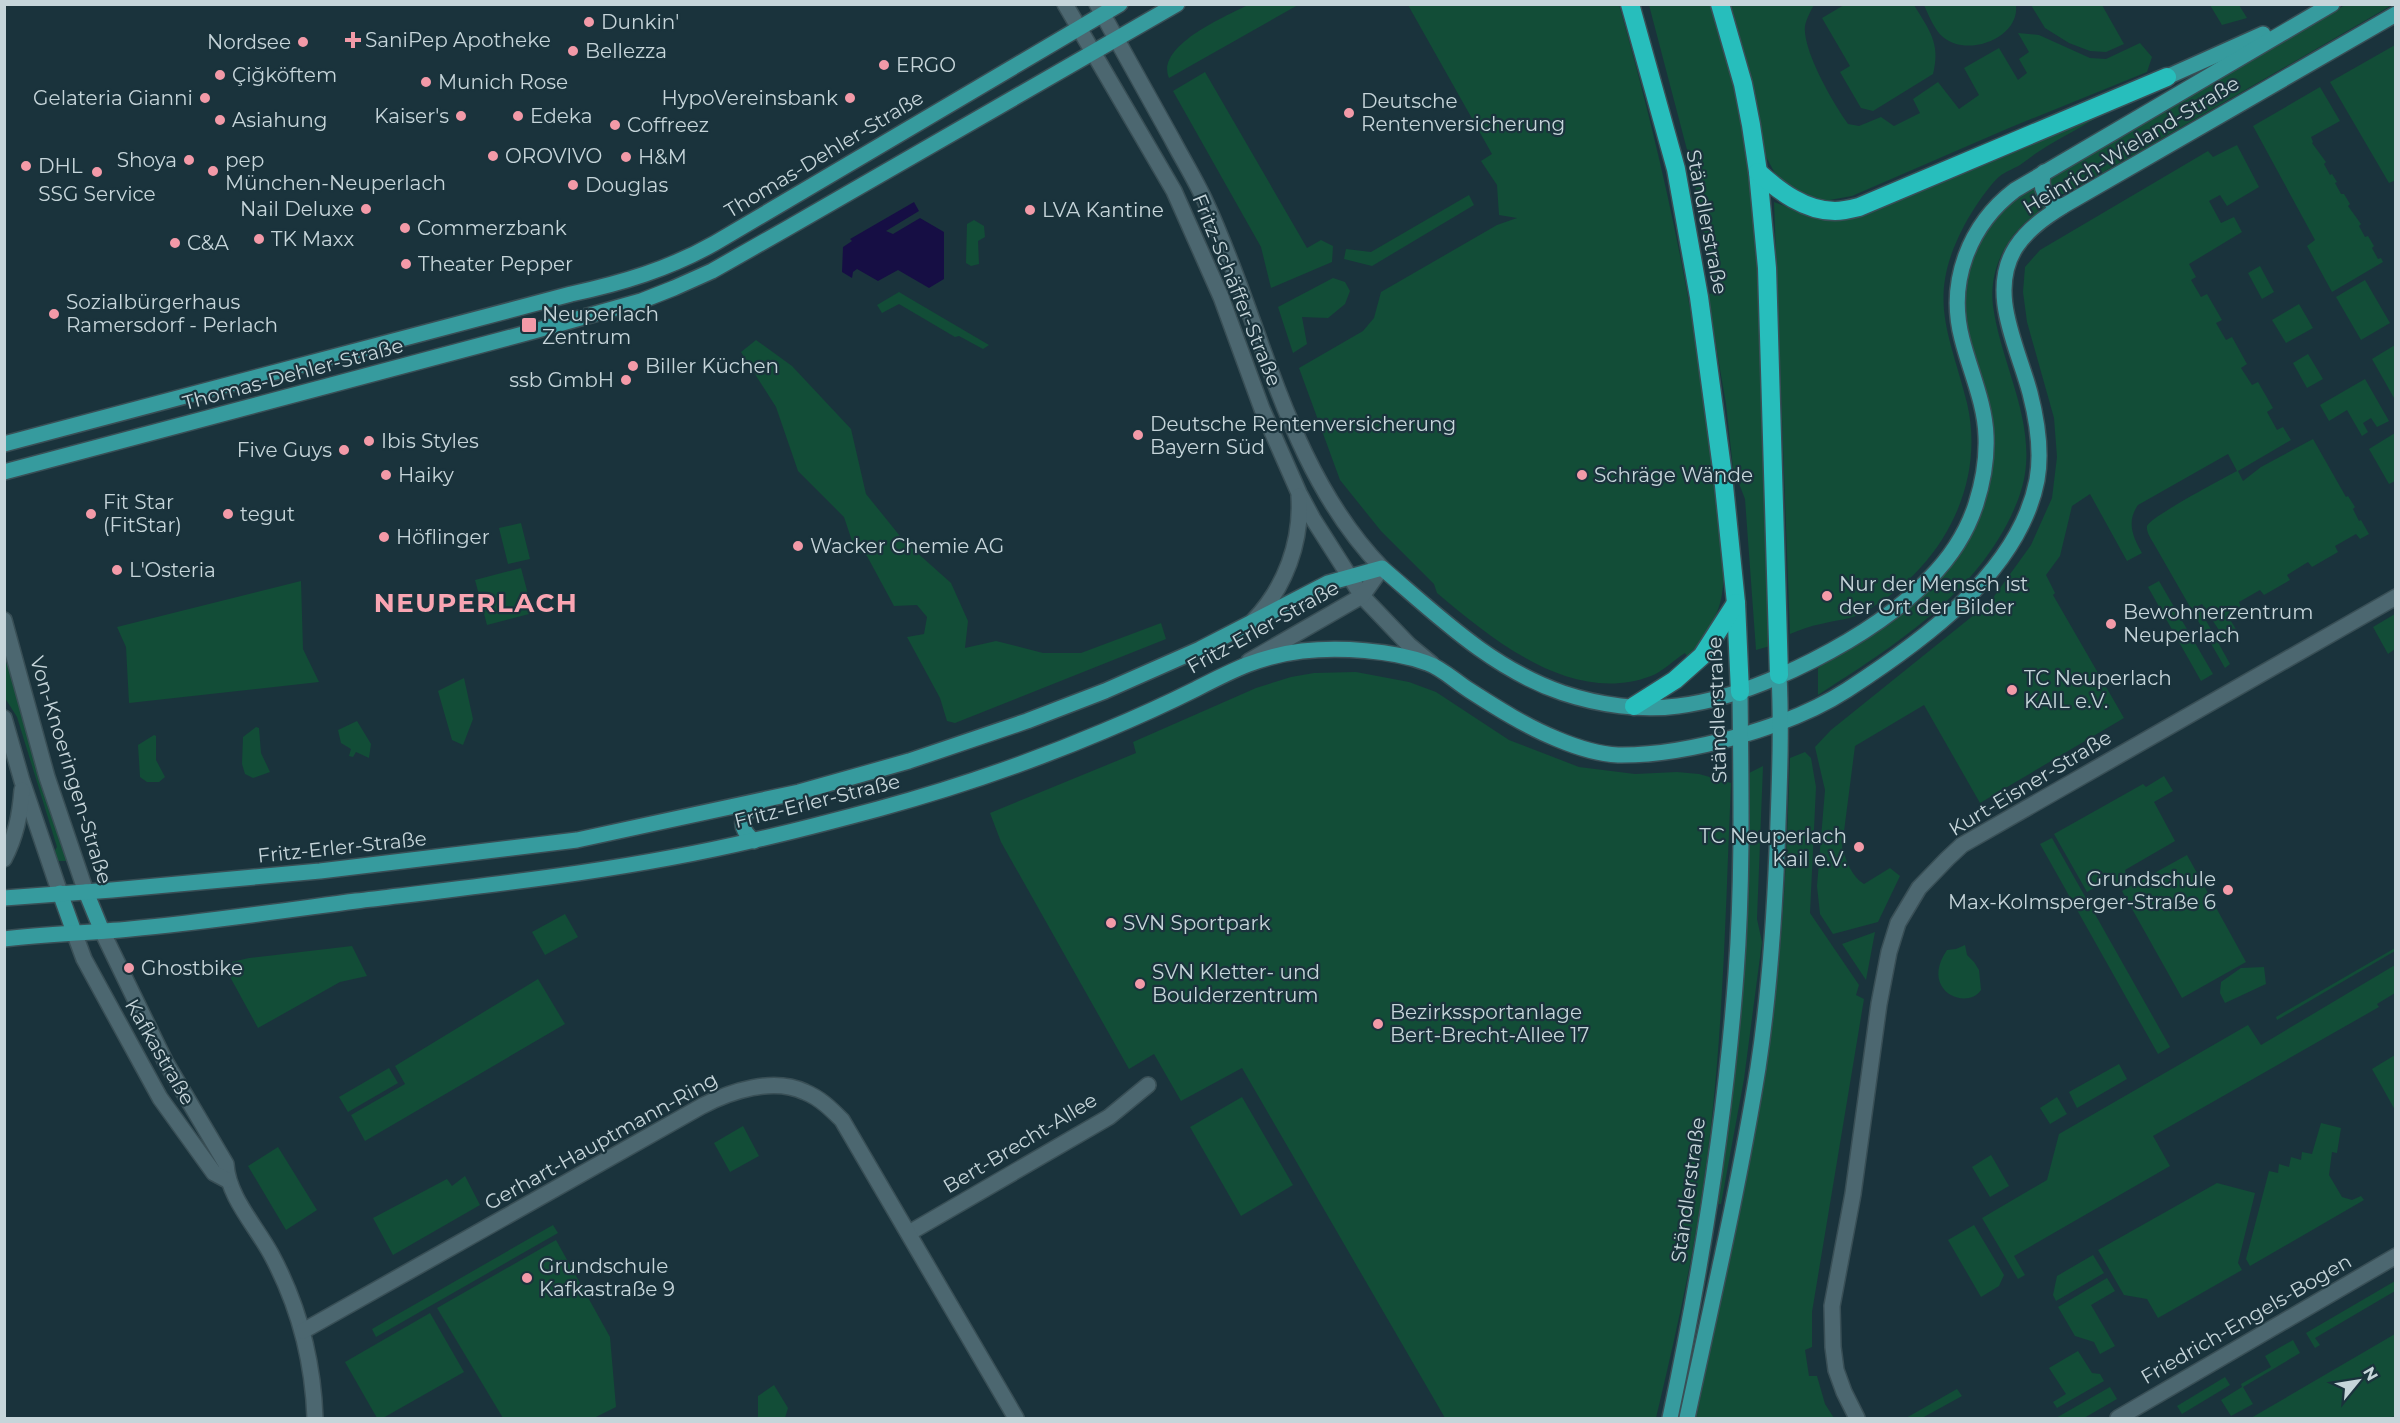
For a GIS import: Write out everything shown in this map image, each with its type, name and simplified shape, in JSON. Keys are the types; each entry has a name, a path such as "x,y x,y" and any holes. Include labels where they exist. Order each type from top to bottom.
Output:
{"highway":[{"name":"Ständlerstraße","path":"1630,4 1676,169 1699,297 1723,476 1736,603 1740,692"},
{"path":"1720,4 1743,84 1758,172 1767,268 1779,675"},
{"path":"1758,172 1780,191 1805,205 1834,211 1859,207 2167,77"},
{"path":"1634,706 1676,680 1702,656 1736,603"}],"main road":[{"name":"Thomas-Dehler-Straße","path":"4,444 635,279 666,268 706,248 1079,28 1100,10 1120,4"},
{"name":"Thomas-Dehler-Straße","path":"4,472 592,315 649,297 712,270 1177,4"},
{"name":"Heinrich-Wieland-Straße","path":"1382,568 1466,639 1519,673 1564,694 1607,704 1679,706 1740,692 1832,649 1898,607 1929,580 1950,555 1968,527 1983,478 1986,435 1980,400 1958,318 1958,288 1971,242 1985,219 2003,199 2044,172 2332,4"},
{"name":"Heinrich-Wieland-Straße","path":"1432,664 1463,687 1529,726 1558,739 1612,755 1702,745 1740,736 1839,696 1912,646 1973,592 2001,559 2020,527 2034,491 2039,460 2031,396 2006,315 2003,293 2010,257 2029,230 2063,206 2396,14"},
{"path":"2167,77 2263,34 2298,24"},
{"path":"2044,172 2041,185 2045,194 2054,205 2063,206"},
{"path":"589,290 581,305 584,312 592,315"},
{"name":"Fritz-Erler-Straße","path":"4,898 341,868 577,840 762,800 860,776 1007,729 1105,691 1200,649 1317,588 1348,576 1382,568"},
{"path":"1246,663 1307,650 1347,649 1381,653 1432,664"},
{"name":"Fritz-Erler-Straße","path":"4,939 102,931 482,886 604,868 754,841 883,807 987,776 1108,729 1192,691 1246,663"},
{"path":"1687,1419 1734,1198 1758,1067 1775,924 1781,721 1779,675"},
{"name":"Ständlerstraße","path":"1670,1419 1691,1317 1710,1202 1726,1081 1736,973 1741,879 1740,692"},
{"path":"754,841 743,827 742,818 748,810 762,800"},
{"name":"Von-Knoeringen-Straße","path":"86,892 102,931"},
{"path":"60,893 74,932"}],"street":[{"name":"Fritz-Schäffer-Straße","path":"1065,4 1174,191 1218,289 1262,409 1299,493 1362,596"},
{"name":"Fritz-Schäffer-Straße","path":"1100,10 1206,202 1244,294 1291,421 1313,470 1329,500 1352,533 1382,568"},
{"path":"1252,622 1271,600 1283,580 1292,557 1299,516 1299,493"},
{"name":"Fritz-Erler-Straße","path":"1246,663 1362,596 1382,568"},
{"name":"Heinrich-Wieland-Straße","path":"1362,596 1409,645 1432,664"},
{"name":"Kurt-Eisner-Straße","path":"1857,1419 1836,1370 1832,1306 1853,1194 1879,1004 1889,952 1899,923 1919,888 1962,845 2396,597"},
{"name":"Von-Knoeringen-Straße","path":"4,620 47,777 86,892"},
{"path":"4,718 22,781 60,893"},
{"path":"4,859 13,842 20,814 22,781"},
{"name":"Kafkastraße","path":"102,931 152,1036 226,1164 227,1180 271,1255 289,1292 303,1331 314,1383 315,1419"},
{"name":"Kafkastraße","path":"74,932 84,959 160,1098 214,1173 227,1180"},
{"name":"Bert-Brecht-Allee","path":"909,1233 1109,1117 1149,1084"},
{"name":"Gerhart-Hauptmann-Ring","path":"303,1331 721,1096 759,1087 783,1086 804,1091 825,1103 843,1120 1016,1419"},
{"name":"Friedrich-Engels-Bogen","path":"2118,1419 2396,1256"}],"green space":[{"path":"1248,5 1298,5 1169,78 1167,66 1172,55 1182,44 1210,24"},
{"path":"1408,5 1619,5 1664,178 1688,295 1707,413 1724,564 1720,603 1709,628 1688,658 1685,653 1651,676 1621,683 1592,682 1563,675 1508,648 1437,593 1434,584 1381,531 1340,480 1299,368 1363,331 1374,318 1381,292 1497,225 1517,218 1499,215 1497,185 1481,161 1492,154"},
{"path":"1649,5 1710,5 1734,88 1750,173 1758,270 1770,646 1756,650 1745,499 1733,468 1726,404 1707,294 1715,293 1691,165"},
{"path":"1731,5 1814,5 1805,26 1808,49 1827,91 1848,124 1859,126 1881,117 1894,126 1920,113 1913,99 1938,82 1959,109 1979,95 1964,68 1999,48 2018,80 2027,73 2019,59 2029,52 2018,33 2039,35 2090,58 2106,59 2140,43 2152,57 2147,72 2009,128 1852,196 1824,201 1802,194 1779,181 1763,151 1748,65"},
{"path":"1844,5 1914,5 1932,37 1936,54 1933,74 1873,111 1861,108 1840,72 1850,66 1822,18"},
{"path":"1924,5 2016,5 2015,17 2010,27 2001,35 1978,45 1965,46 1953,43 1940,34"},
{"path":"2031,5 2102,5 2124,44 2106,52 2090,51 2069,43 2045,28"},
{"path":"2210,5 2239,5 2247,18 2222,25"},
{"path":"2345,5 2392,5 2066,194 2057,194 2050,183 2052,175"},
{"path":"2395,45 2396,180 2389,183 2330,82"},
{"path":"1205,72 1307,248 1321,240 1333,246 1332,262 1271,288 1261,247 1173,91"},
{"path":"2320,87 2340,121 2311,137 2312,143 2326,162 2324,164 2337,182 2335,183 2341,194 2344,194 2350,204 2348,206 2361,224 2359,226 2365,237 2368,236 2374,246 2372,248 2378,259 2381,258 2383,262 2332,292 2307,246 2315,240 2253,126"},
{"path":"2116,105 2000,176 1975,208 1952,253 1946,276 1945,316 1967,403 1971,435 1970,466 1963,496 1951,524 1934,551 1914,574 1890,595 1854,617 1813,626 1790,634 1774,202 1801,212 1830,218"},
{"path":"2237,145 2259,187 2227,206 2220,195 2209,201 2221,223 2234,217 2242,232 2189,264 2196,277 2191,280 2201,297 2207,294 2222,320 2216,323 2226,340 2232,337 2247,364 2241,368 2252,385 2258,382 2273,408 2267,412 2277,430 2283,427 2291,440 2238,471 2243,481 2261,467 2313,439 2346,497 2348,496 2355,507 2353,509 2359,521 2361,520 2369,534 2360,539 2356,534 2335,546 2338,552 2312,567 2308,562 2287,575 2290,580 2264,595 2260,590 2239,602 2241,608 2228,616 2237,631 2224,638 2202,604 2198,606 2230,664 2225,668 2150,538 2147,526 2160,515 2237,471 2228,454 2138,505 2132,517 2132,529 2142,553 2127,561 2090,494 2072,506 2060,556 2046,575 2055,593 2053,595 2124,718 1980,803 1924,705 1855,746 1842,847 1845,857 1852,872 1864,884 1890,868 1900,876 1878,922 1833,934 1820,914 1817,886 1825,790 1815,747 1831,730 1990,602 2031,545 2052,498 2057,457 2054,418 2027,322 2023,292 2025,267 2040,250 2208,151 2213,157"},
{"path":"2034,187 2045,208 2022,226 2004,249 1994,276 1992,291 1998,330 2024,425 2025,473 2019,497 2004,530 1984,560 1961,587 1907,634 1818,695 1818,668 1900,615 1923,596 1962,550 1977,522 1988,488 1964,309 1971,260 1981,237 2005,205"},
{"path":"1469,195 1474,205 1372,266 1344,259 1346,249 1371,252"},
{"path":"974,220 984,226 985,237 978,241 979,264 971,266 966,263 967,224"},
{"path":"2260,266 2274,292 2262,299 2248,273"},
{"path":"1333,278 1345,282 1350,291 1345,304 1328,318 1302,317 1307,344 1293,353 1278,307"},
{"path":"2365,280 2390,323 2361,340 2336,297"},
{"path":"899,292 989,345 983,349 959,336 955,337 899,304 882,313 877,305"},
{"path":"2299,304 2313,328 2286,343 2272,320"},
{"path":"756,340 792,366 851,429 866,494 904,541 951,583 968,621 965,648 996,641 1043,653 1081,653 1161,623 1166,639 955,723 947,721 940,698 907,637 924,634 927,617 917,605 894,606 867,556 855,550 844,517 798,471 776,407 741,352"},
{"path":"2395,345 2396,397 2394,398 2372,359"},
{"path":"2308,354 2323,379 2307,388 2293,363"},
{"path":"2365,379 2389,421 2377,427 2371,418 2363,423 2368,432 2362,436 2347,410 2329,421 2320,405"},
{"path":"2395,433 2395,481 2389,484 2369,449"},
{"path":"521,523 530,559 508,564 499,528"},
{"path":"521,568 533,613 487,625 475,580"},
{"path":"301,581 303,649 319,682 129,703 126,647 117,627"},
{"path":"2159,581 2213,674 2201,681 2148,587"},
{"path":"2395,614 2395,649 2388,654 2373,627"},
{"path":"4,660 8,666 41,786 67,861 57,861 54,852 57,847 17,717 5,698"},
{"name":"Bezirkssportanlage Bert-Brecht-Allee 17","path":"1356,672 1409,682 1436,692 1509,740 1579,767 1635,774 1677,772 1699,774 1731,783 1719,1044 1708,1148 1692,1255 1656,1418 1445,1418 1242,1068 1181,1101 1154,1054 1129,1069 1001,842 990,813 1136,753 1133,742 1256,688 1291,677 1314,673"},
{"path":"464,678 473,719 463,745 452,740 438,691"},
{"path":"357,721 371,744 369,758 356,752 353,757 349,756 351,749 341,743 338,730"},
{"path":"256,727 259,728 261,753 270,772 253,778 245,774 242,764 243,737"},
{"path":"156,736 156,760 165,777 159,782 147,782 140,777 138,745"},
{"path":"1805,752 1811,758 1816,787 1810,913 1859,985 1856,995 1864,999 1812,1312 1812,1347 1805,1350 1809,1376 1817,1376 1825,1404 1834,1418 1696,1418 1740,1207 1768,1048 1781,935 1790,758"},
{"path":"1763,766 1757,919 1762,942 1744,1079 1721,1204 1718,1204 1736,1065 1746,928 1749,773"},
{"path":"2164,776 2173,791 2154,802 2175,841 2125,870 2127,879 2116,885 2109,879 2087,892 2054,834 2143,784 2146,787"},
{"path":"2052,838 2170,1047 2158,1054 2040,844"},
{"path":"2187,855 2246,962 2182,998 2122,891"},
{"path":"565,914 578,937 545,955 532,932"},
{"path":"1875,932 1866,980 1842,944"},
{"path":"1965,945 1967,955 1979,970 1981,990 1974,996 1966,998 1948,993 1942,986 1939,976 1940,964 1947,950"},
{"path":"352,946 367,976 340,982 258,1028 223,964 249,958"},
{"path":"2395,948 2395,951 2277,1020 2276,1017"},
{"path":"2395,965 2395,993 2377,1004 2379,1007 2153,1136 2170,1166 2014,1256 2025,1275 2018,1279 1982,1218 2047,1180 2059,1134 2248,1025 2261,1045"},
{"path":"2264,967 2266,984 2225,1003 2220,993 2221,982 2241,968"},
{"path":"538,979 565,1024 365,1141 351,1115 405,1084 395,1066"},
{"path":"2395,1055 2395,1110 2372,1069"},
{"path":"2119,1064 2127,1079 2077,1108 2069,1092"},
{"path":"389,1068 398,1083 348,1112 339,1097"},
{"path":"1242,1097 1293,1185 1241,1216 1190,1127"},
{"path":"2057,1097 2067,1114 2050,1124 2040,1108"},
{"path":"2321,1123 2341,1128 2337,1153 2332,1152 2329,1175 2342,1197 2352,1200 2361,1196 2364,1200 2250,1266 2246,1259 2269,1171 2278,1173 2279,1164 2289,1167 2291,1157 2301,1160 2302,1152 2312,1154"},
{"path":"743,1126 759,1156 730,1172 714,1143"},
{"path":"278,1147 317,1210 286,1230 248,1166"},
{"path":"1991,1155 2009,1186 1990,1197 1972,1167"},
{"path":"465,1176 480,1205 393,1255 373,1218 447,1179 452,1186"},
{"path":"2217,1183 2255,1193 2238,1263 2242,1270 2158,1318 2147,1299 2124,1295 2098,1250"},
{"path":"553,1225 558,1233 376,1337 372,1329"},
{"path":"1974,1225 2004,1275 1999,1286 1981,1297 1948,1240"},
{"path":"556,1240 610,1337 616,1407 594,1418 503,1418 437,1308"},
{"path":"2093,1255 2104,1273 2056,1301 2053,1295 2057,1276"},
{"path":"2107,1278 2115,1291 2091,1305 2115,1346 2100,1354 2094,1342 2075,1336 2058,1307"},
{"path":"2395,1281 2395,1291 2315,1338 2320,1345 2315,1348 2306,1333"},
{"path":"430,1313 464,1372 383,1418 377,1418 345,1362"},
{"path":"2395,1334 2395,1416 2388,1418 2251,1418"},
{"path":"2293,1340 2300,1353 2243,1387 2253,1404 2231,1416 2221,1400 2242,1387 2241,1384 2271,1367 2265,1356"},
{"path":"2078,1351 2092,1373 2100,1374 2104,1381 2057,1408 2053,1402 2066,1394 2049,1368"},
{"path":"2225,1377 2230,1385 2182,1414 2177,1406"},
{"path":"774,1385 788,1408 785,1418 758,1418 758,1396"},
{"path":"2110,1387 2117,1399 2084,1418 2056,1418"},
{"path":"1957,1389 1962,1396 1922,1418 1906,1418"}],"shaded area":[{"path":"914,202 919,211 886,231 893,234 920,218 944,232 944,279 929,288 898,270 878,281 857,269 853,272 852,278 842,272 843,247 852,241 850,239"}],"place":[{"name":"Dunkin'","path":"589,22"},
{"name":"SaniPep Apotheke","path":"353,40"},
{"name":"Nordsee","path":"303,42"},
{"name":"Bellezza","path":"573,51"},
{"name":"ERGO","path":"884,65"},
{"name":"Çiğköftem","path":"220,75"},
{"name":"Munich Rose","path":"426,82"},
{"name":"Gelateria Gianni","path":"205,98"},
{"name":"HypoVereinsbank","path":"850,98"},
{"name":"Deutsche Rentenversicherung","path":"1349,113"},
{"name":"Kaiser's","path":"461,116"},
{"name":"Edeka","path":"518,116"},
{"name":"Asiahung","path":"220,120"},
{"name":"Coffreez","path":"615,125"},
{"name":"OROVIVO","path":"493,156"},
{"name":"H&M","path":"626,157"},
{"name":"Shoya","path":"189,160"},
{"name":"DHL","path":"26,166"},
{"name":"pep München-Neuperlach","path":"213,171"},
{"name":"SSG Service","path":"97,172"},
{"name":"Douglas","path":"573,185"},
{"name":"Nail Deluxe","path":"366,209"},
{"name":"LVA Kantine","path":"1030,210"},
{"name":"Commerzbank","path":"405,228"},
{"name":"TK Maxx","path":"259,239"},
{"name":"C&A","path":"175,243"},
{"name":"Theater Pepper","path":"406,264"},
{"name":"Sozialbürgerhaus Ramersdorf - Perlach","path":"54,314"},
{"name":"Neuperlach Zentrum","path":"529,325"},
{"name":"Biller Küchen","path":"633,366"},
{"name":"ssb GmbH","path":"626,380"},
{"name":"Deutsche Rentenversicherung Bayern Süd","path":"1138,435"},
{"name":"Ibis Styles","path":"369,441"},
{"name":"Five Guys","path":"344,450"},
{"name":"Haiky","path":"386,475"},
{"name":"Schräge Wände","path":"1582,475"},
{"name":"Fit Star (FitStar)","path":"91,514"},
{"name":"tegut","path":"228,514"},
{"name":"Höflinger","path":"384,537"},
{"name":"Wacker Chemie AG","path":"798,546"},
{"name":"L'Osteria","path":"117,570"},
{"name":"Nur der Mensch ist der Ort der Bilder","path":"1827,596"},
{"name":"Bewohnerzentrum Neuperlach","path":"2111,624"},
{"name":"TC Neuperlach KAIL e.V.","path":"2012,690"},
{"name":"TC Neuperlach Kail e.V.","path":"1859,847"},
{"name":"Grundschule Max-Kolmsperger-Straße 6","path":"2228,890"},
{"name":"SVN Sportpark","path":"1111,923"},
{"name":"Ghostbike","path":"129,968"},
{"name":"SVN Kletter- und Boulderzentrum","path":"1140,984"},
{"name":"Bezirkssportanlage Bert-Brecht-Allee 17","path":"1378,1024"},
{"name":"Grundschule Kafkastraße 9","path":"527,1278"}],"district":[{"name":"NEUPERLACH","path":"476,603"}]}
